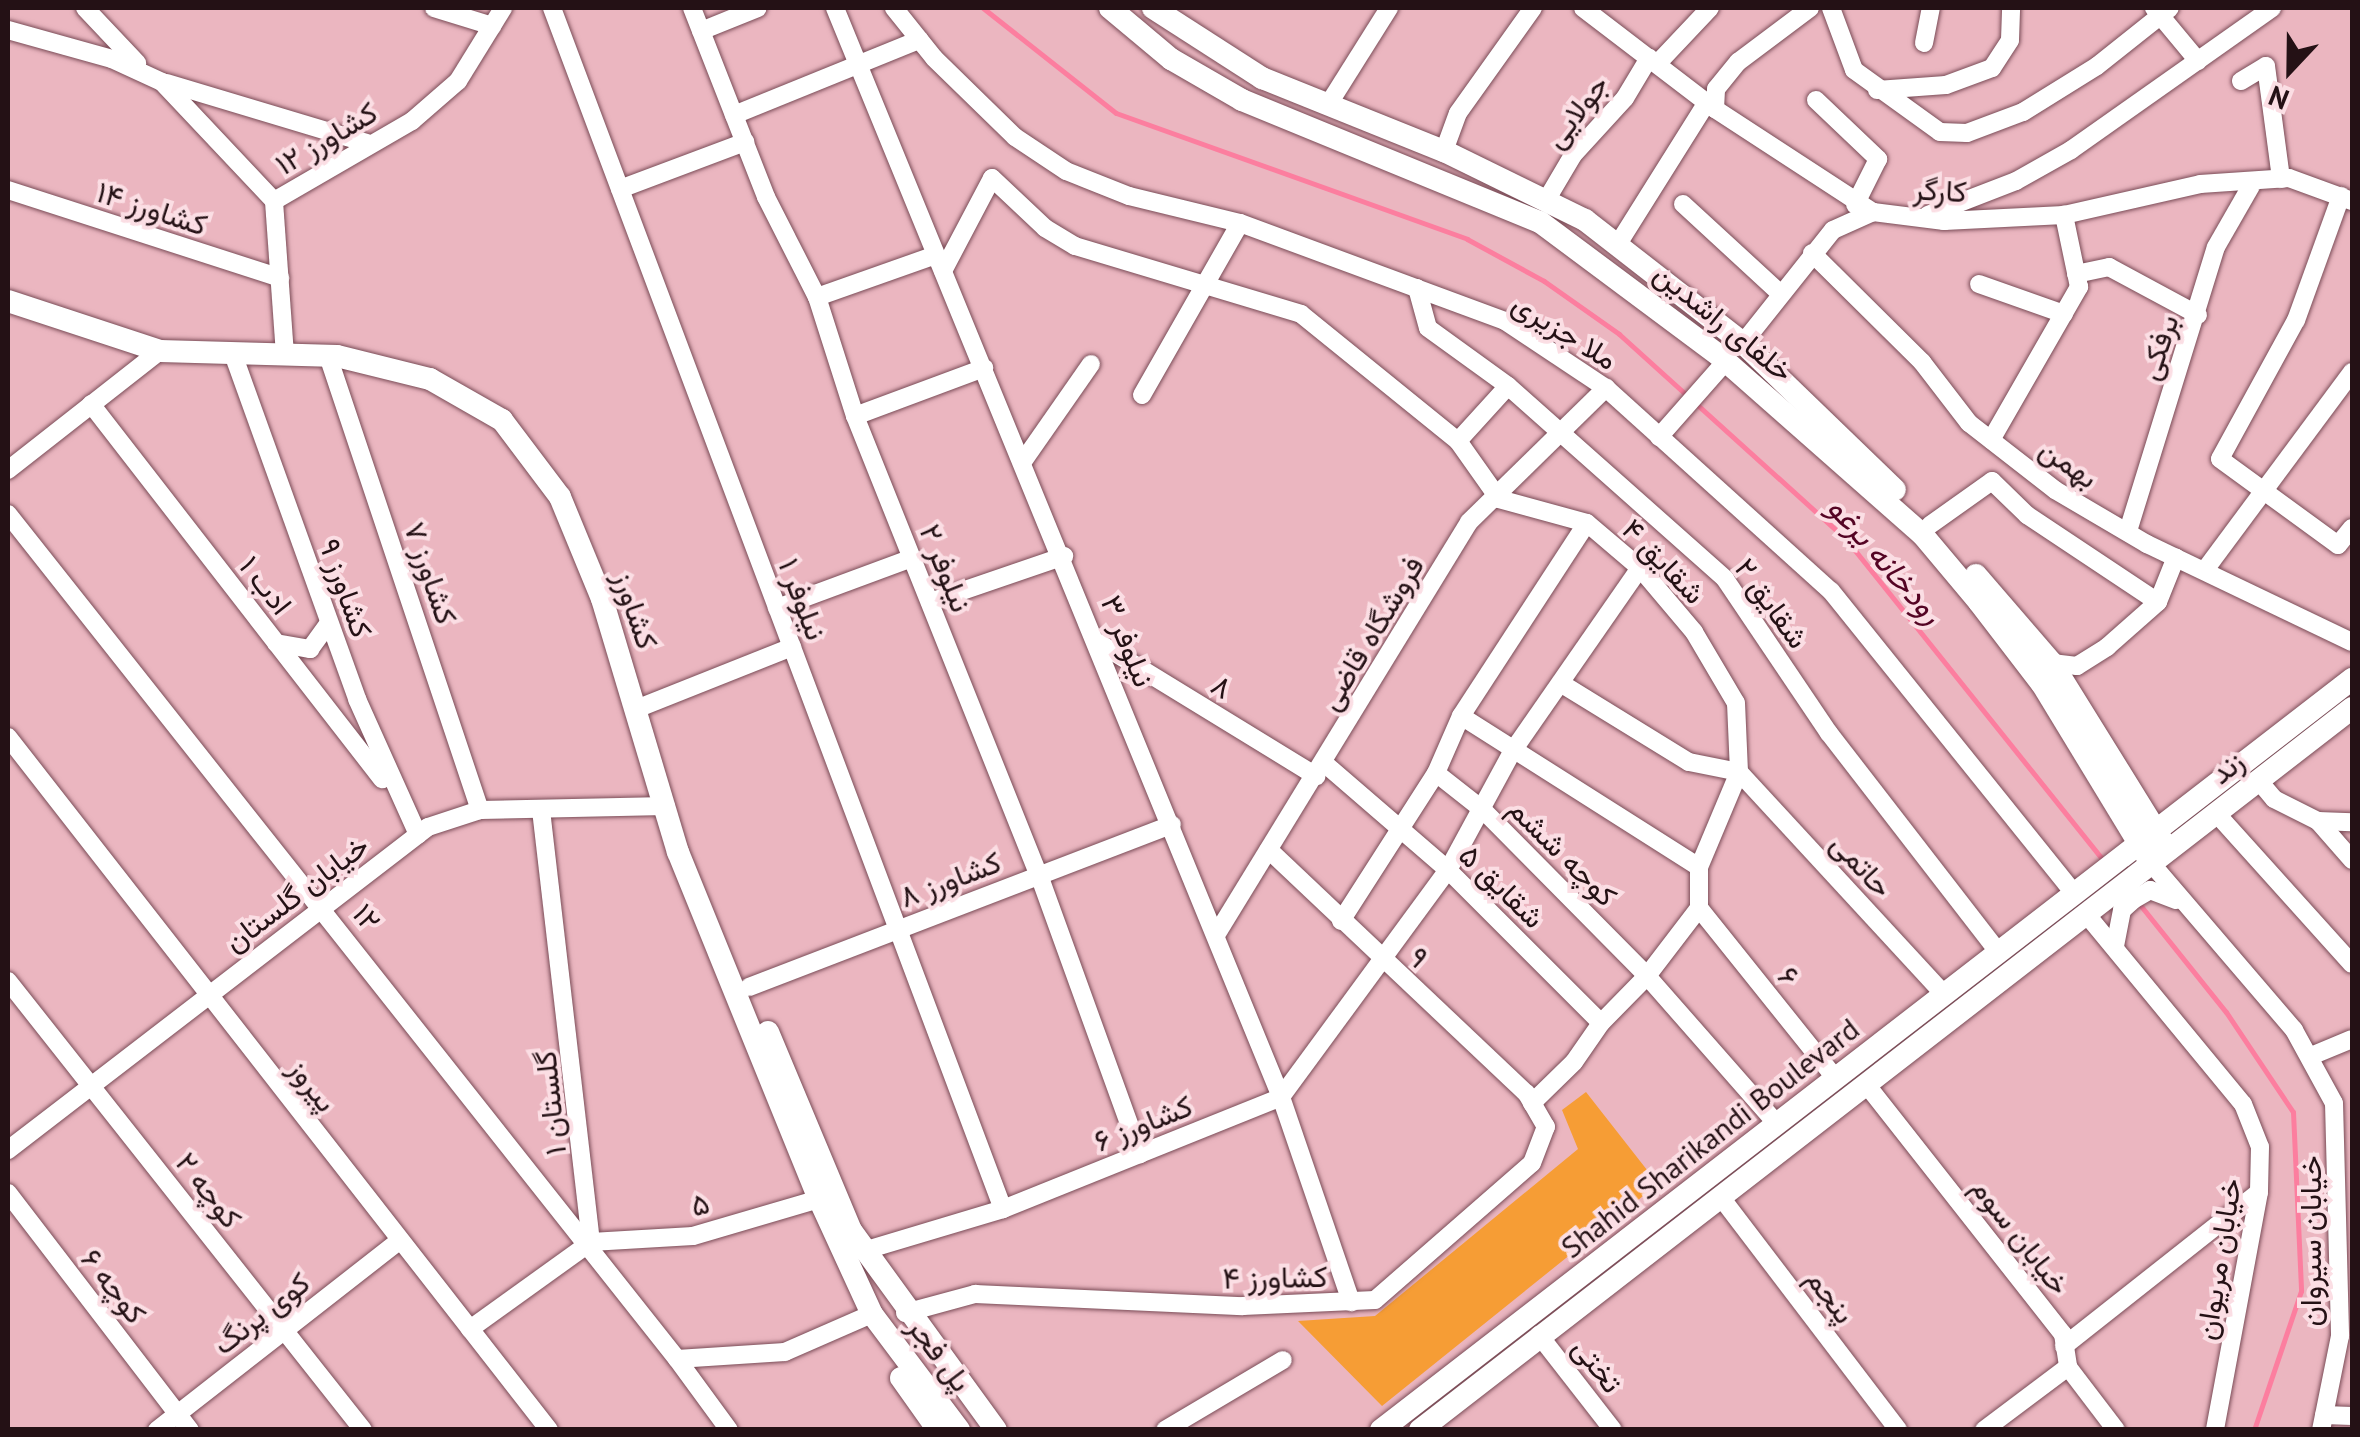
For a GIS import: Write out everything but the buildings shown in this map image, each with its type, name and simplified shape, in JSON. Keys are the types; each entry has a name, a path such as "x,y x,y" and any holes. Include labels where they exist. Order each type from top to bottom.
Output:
{"main road":[{"name":"خلفای راشدین","path":"1110,8 1171,59 1242,100 1540,222 1726,361 1819,439 1945,561 2042,684 2146,858"},
{"path":"1153,8 1262,78 1444,151 1547,199 1618,244 1743,344 1930,525 2052,663 2146,858 2081,905 1866,1084 1420,1430"},
{"name":"کشاورز","path":"8,301 160,350 328,356 430,379 502,420 560,497 602,599 678,852 819,1199 842,1230 880,1314"},
{"path":"1726,361 1743,344"},
{"name":"زند","path":"2146,858 2352,679"},
{"name":"زند","path":"2146,858 2216,813 2352,708"},
{"path":"670,816 691,845 750,987 842,1230 862,1251 880,1314 938,1430"},
{"name":"Shahid Sharikandi Boulevard","path":"1381,1430 1999,953 2081,905"},
{"path":"880,1314 974,1430"},
{"path":"880,1314 996,1430"},
{"name":"پل فجر","path":"880,1314 959,1430"}],"street":[{"path":"85,8 116,47 162,82 274,201"},
{"path":"434,8 492,26"},
{"name":"کشاورز ۱۲","path":"285,355 274,201 412,120 458,81 503,8"},
{"name":"نیلوفر ۱","path":"552,8 1002,1210"},
{"name":"نیلوفر ۲","path":"692,8 734,115 817,297 855,416 1039,875 1140,1154"},
{"path":"701,31 758,8"},
{"name":"نیلوفر ۳","path":"835,8 938,263 1064,556 1216,934 1281,1097 1352,1302"},
{"name":"ملا جزیری","path":"894,8 918,40 1015,137 1066,171 1129,196 1240,223 1506,321 1606,388 1832,591 2081,905"},
{"path":"1328,105 1389,8"},
{"path":"1444,151 1458,113 1534,8"},
{"name":"جولایی","path":"1547,199 1573,154 1653,61 1710,8"},
{"path":"1618,244 1711,106 1716,89 1738,62 1810,8"},
{"path":"1831,8 1854,70 1940,132 1967,133 2023,112 2097,66 2162,10 2198,61"},
{"path":"1924,44 1932,8"},
{"path":"1878,90 1922,90 1982,74 2005,56 2015,24 2011,8"},
{"path":"1919,218 2016,181 2272,8"},
{"name":"کارگر","path":"1591,10 1711,106 1864,209 1919,218 2064,215 2200,184 2250,186 2281,179 2346,199"},
{"path":"8,30 112,59 162,82 368,143"},
{"path":"734,115 918,40"},
{"path":"2241,81 2266,66 2281,179"},
{"path":"1743,344 1812,253 1833,230 1864,209 1878,159 1816,100"},
{"path":"620,188 746,142"},
{"path":"817,297 938,263 992,178 1045,228 1075,246 1300,314 1458,441 1499,499"},
{"name":"برفکی","path":"2128,531 2216,247 2250,186"},
{"name":"کشاورز ۱۴","path":"8,190 280,278"},
{"path":"2346,199 2296,320 2220,459 2338,545 2352,528"},
{"path":"1683,204 1780,294"},
{"path":"1991,440 2079,287 2064,215"},
{"path":"1142,395 1240,223"},
{"name":"بهمن","path":"1812,253 1991,440 2055,490 2176,557 2352,642"},
{"path":"2076,274 2109,268 2198,315"},
{"path":"1979,284 2064,314"},
{"name":"شقایق ۲","path":"1417,288 1428,328 1508,386 1726,579 1828,733 1999,953"},
{"path":"8,470 160,350"},
{"name":"کشاورز ۹","path":"233,354 329,623 398,800 418,835"},
{"name":"کشاورز ۷","path":"328,356 480,810"},
{"path":"1658,437 1726,361"},
{"path":"1024,460 1091,364"},
{"path":"855,416 984,368"},
{"path":"2205,570 2352,372"},
{"path":"1458,441 1508,386"},
{"name":"فروشگاه قاضی","path":"1216,934 1470,522 1499,499 1606,388"},
{"name":"ادب ۱","path":"91,404 398,800"},
{"path":"1930,525 1992,481 2027,515 2158,602"},
{"name":"شقایق ۴","path":"1499,499 1587,523 1640,568 1730,684 1738,772 1699,867 1699,908"},
{"name":"۱۲","path":"8,514 591,1242 729,1430"},
{"path":"1340,921 1436,772 1460,716 1587,523"},
{"path":"930,602 1064,556"},
{"path":"2052,663 2077,666 2158,602 2176,557"},
{"path":"777,608 912,558"},
{"path":"1281,1097 1379,958 1448,870 1512,752 1640,568"},
{"path":"276,642 310,649 329,623"},
{"name":"۸","path":"1099,643 1320,769"},
{"path":"636,709 792,647"},
{"path":"1562,684 1689,762 1738,772"},
{"path":"1460,716 1699,867"},
{"name":"پیروز","path":"8,737 549,1430"},
{"path":"8,768 34,774"},
{"name":"شقایق ۵","path":"1320,769 1401,829 1448,870 1601,1022"},
{"name":"کوچه ششم","path":"1436,772 1483,810 1648,976"},
{"name":"حاتمی","path":"1738,772 1945,995"},
{"path":"2258,780 2274,799 2318,822 2352,860"},
{"name":"خیابان گلستان","path":"8,1150 418,835 480,810 670,816"},
{"name":"گلستان ۱","path":"541,810 591,1242"},
{"path":"2216,813 2352,964"},
{"path":"2318,822 2352,822"},
{"name":"کشاورز ۸","path":"750,987 1172,825"},
{"name":"۹","path":"1269,850 1532,1104"},
{"path":"2115,946 2122,910 2146,858"},
{"path":"2146,858 2168,894 2193,913"},
{"name":"خیابان سیروان","path":"2146,858 2310,1056 2334,1103 2341,1186 2340,1336 2323,1422"},
{"name":"خیابان مریوان","path":"2081,905 2244,1104 2260,1147 2259,1192 2214,1430"},
{"path":"1532,1104 1574,1062 1601,1022 1648,976 1699,908"},
{"name":"۶","path":"1699,908 1836,1079"},
{"path":"1648,976 1778,1124"},
{"name":"کوچه ۲","path":"8,981 363,1430"},
{"path":"2310,1056 2352,1040"},
{"name":"خیابان سوم","path":"1866,1084 2062,1334 2068,1366 2116,1430"},
{"name":"کشاورز ۶","path":"862,1251 1002,1210 1281,1097"},
{"name":"کشاورز ۴","path":"677,1358 785,1352 880,1314 975,1294 1132,1304 1374,1300 1532,1162 1546,1127 1532,1104"},
{"name":"کوچه ۶","path":"8,1192 190,1430"},
{"path":"2064,1346 2259,1192"},
{"name":"پنجم","path":"1720,1196 1898,1430"},
{"name":"۵","path":"591,1242 693,1236 819,1199"},
{"name":"کوی پرنگ","path":"156,1430 400,1240"},
{"path":"470,1329 591,1242"},
{"name":"تختی","path":"1539,1335 1613,1430"},
{"path":"1164,1430 1283,1360"},
{"path":"1984,1430 2068,1366"},
{"path":"2323,1422 2352,1416"}],"shaded area":[{"path":"1586,1092 1658,1184 1382,1406 1298,1321 1375,1316 1578,1149 1562,1110"}],"waterway":[{"name":"رودخانه یرغو","path":"983,8 1116,113 1467,239 1544,281 1619,334 1845,538 2105,862"},
{"name":"رودخانه یرغو","path":"2137,901 2226,1012 2293,1112 2301,1291 2254,1430"}]}
